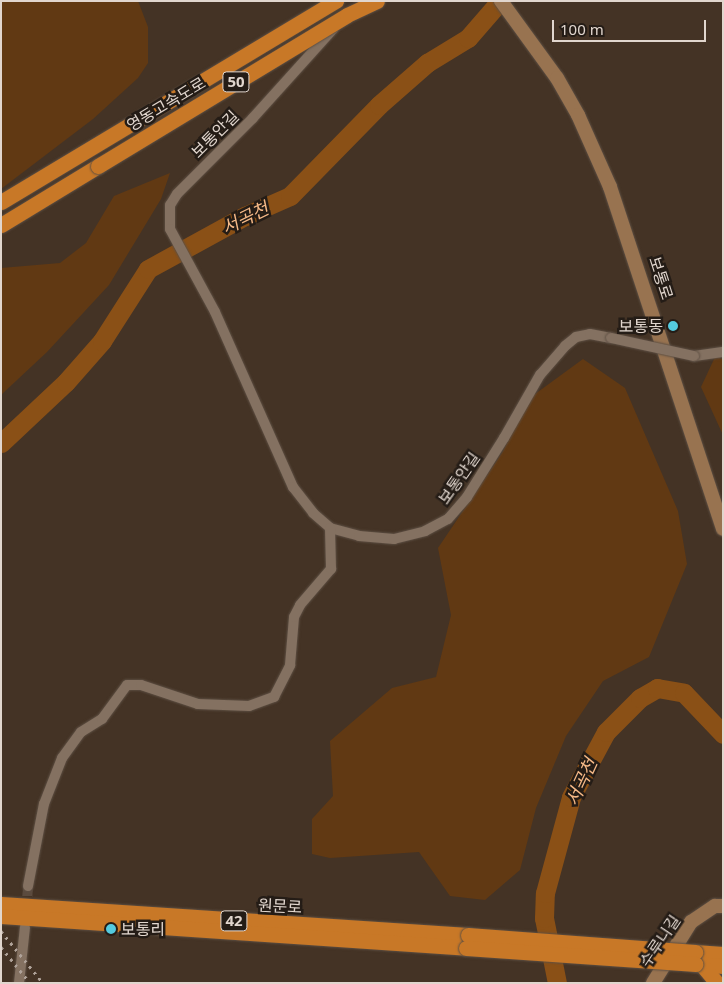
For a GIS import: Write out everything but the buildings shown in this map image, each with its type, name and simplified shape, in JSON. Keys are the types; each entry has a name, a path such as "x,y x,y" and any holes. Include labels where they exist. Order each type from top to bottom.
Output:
{"highway":[{"name":"영동고속도로","path":"1,202 86,148 336,1"},
{"name":"영동고속도로","path":"1,225 347,15 377,1"},
{"name":"원문로","path":"1,904 467,942"},
{"name":"원문로","path":"1,916 467,942"},
{"name":"42","path":"467,942 697,960 723,966"},
{"name":"42","path":"697,960 723,954"},
{"path":"697,960 718,983"}],"street":[{"name":"보통안길","path":"359,1 312,50 253,118 177,194 170,205 170,229 215,312 293,487 313,513 330,528 359,536 394,539 425,532 448,519 499,446 540,375 565,346 576,337 590,334 694,356 723,352"},
{"name":"보통로","path":"501,1 539,50 578,115 610,186 723,529"},
{"path":"28,886 44,804 62,758 81,732 102,719 127,685 141,684 198,704 250,706 274,697 290,665 294,617 300,605 331,569 330,528"},
{"name":"수루니길","path":"653,983 691,922 715,906 723,906"},
{"path":"19,983 25,927"}],"shaded area":[{"path":"1,1 138,1 148,27 148,63 138,78 93,119 1,189"},
{"path":"170,173 161,199 109,285 47,352 1,395 1,268 60,263 86,243 114,196"},
{"path":"715,357 723,359 723,435 701,387"},
{"path":"583,359 625,388 678,511 687,564 649,657 603,681 566,736 536,808 520,870 485,900 450,896 419,852 330,858 312,854 312,819 333,796 330,741 392,688 436,677 451,615 438,548 502,453 531,397"}],"waterway":[{"name":"서곡천","path":"1,443 66,382 102,341 148,269 245,216 290,196 379,105 427,63 468,38 500,1"},
{"name":"서곡천","path":"557,983 544,918 545,893 571,797 606,732 640,698 657,688 684,693 723,734"}],"tunnel":[{"path":"26,911 28,886"}],"railway":[{"path":"1,931 43,983"},
{"path":"1,947 30,983"}],"place":[{"name":"보통동","path":"673,326"},
{"name":"보통리","path":"111,929"}]}
